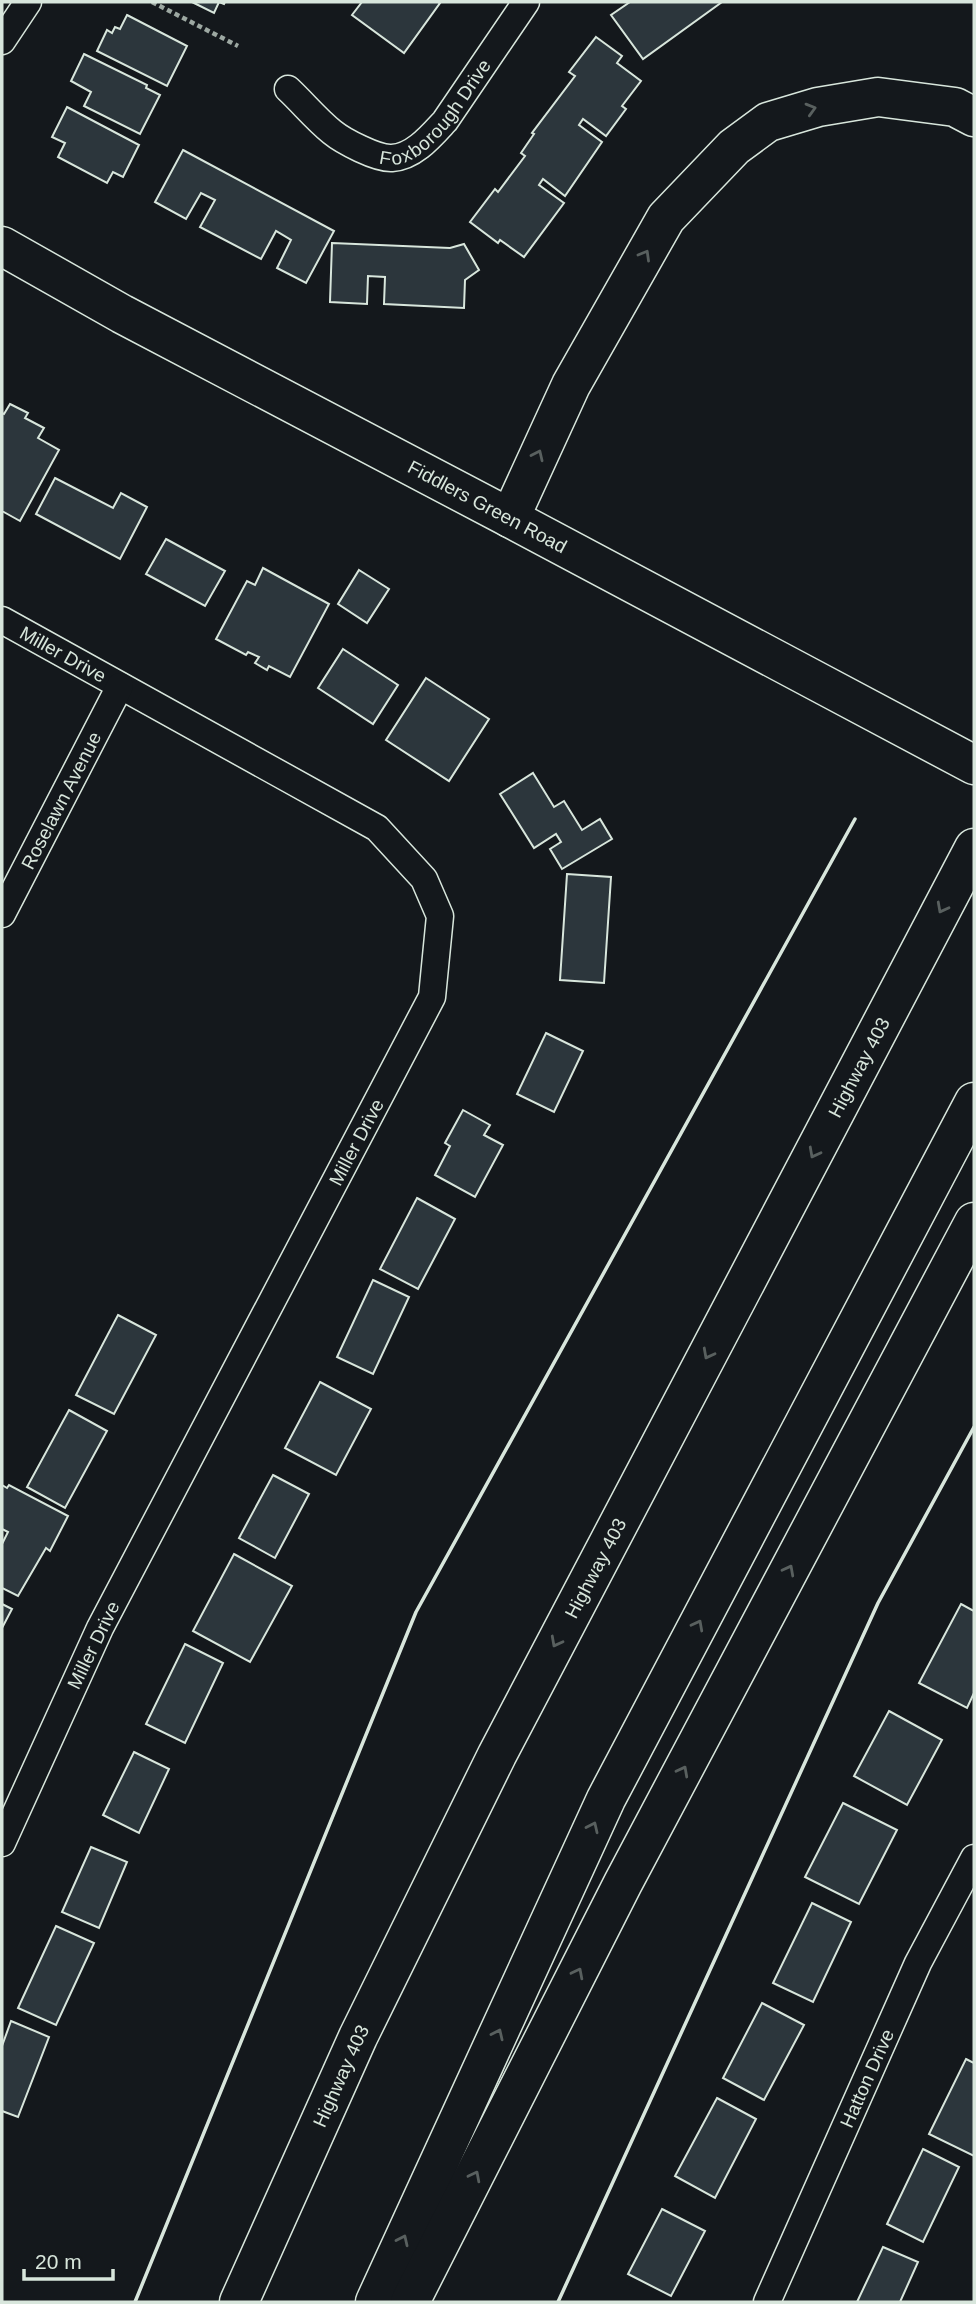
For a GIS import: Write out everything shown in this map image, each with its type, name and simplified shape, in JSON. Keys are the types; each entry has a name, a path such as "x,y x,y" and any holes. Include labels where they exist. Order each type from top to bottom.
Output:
{"main road":[{"path":"510,517 571,384 666,218 734,146 768,122 817,107 878,97 955,107 974,117"},
{"name":"Fiddlers Green Road","path":"2,246 122,314 510,517 974,765"},
{"name":"Highway 403","path":"239,2302 358,2037 497,1755 974,848"},
{"path":"375,2302 606,1799 974,1102"},
{"path":"410,2302 623,1883 974,1222"}],"street":[{"path":"2,41 28,2"},
{"name":"Foxborough Drive","path":"288,89 333,133 373,154 393,158 414,150 430,138 445,121 526,2"},
{"name":"Miller Drive","path":"2,620 377,828 424,879 440,916 432,997 100,1628 2,1843"},
{"name":"Roselawn Avenue","path":"2,914 120,686"},
{"name":"Hatton Drive","path":"767,2302 918,1963 974,1858"}],"path":[{"path":"152,2 238,46"}],"building":[{"path":"192,2 219,2 214,13"},
{"path":"362,2 440,3 404,53 352,15"},
{"path":"630,2 722,2 643,59 611,15"},
{"path":"127,15 187,46 167,86 97,51 107,30 112,33 115,27 120,29"},
{"path":"596,37 622,56 617,63 641,81 622,106 626,109 606,136 583,119 579,125 602,142 565,196 543,179 539,185 564,203 524,257 500,240 498,243 470,222 495,189 498,192 525,156 521,153 534,134 532,133 575,76 569,72"},
{"path":"84,54 147,85 146,88 160,95 140,134 84,106 91,92 71,81"},
{"path":"67,107 139,145 123,177 113,172 107,183 58,157 65,143 52,137"},
{"path":"183,150 334,231 306,283 277,268 291,240 276,231 261,259 200,227 215,200 201,193 186,219 155,202"},
{"path":"332,243 450,248 464,244 479,270 465,280 464,308 384,304 385,277 368,276 367,304 330,302"},
{"path":"10,404 28,413 25,418 44,428 38,438 59,450 20,521 2,511 2,413 4,414"},
{"path":"55,478 113,508 121,493 147,507 120,559 36,514"},
{"path":"166,539 225,571 205,606 146,574"},
{"path":"263,568 329,604 290,677 269,666 267,670 255,663 259,657 248,652 246,655 216,639 247,581 255,585"},
{"path":"359,570 389,589 367,623 338,604"},
{"path":"343,649 398,685 373,724 318,688"},
{"path":"426,678 489,719 449,781 386,740"},
{"path":"533,773 554,807 564,801 582,830 600,819 612,839 562,869 550,849 561,842 556,834 534,848 500,794"},
{"path":"567,874 611,877 604,983 560,980"},
{"path":"546,1033 583,1051 554,1112 517,1094"},
{"path":"463,1110 490,1125 484,1135 503,1145 475,1197 435,1175 450,1146 445,1143"},
{"path":"417,1198 455,1219 418,1289 380,1269"},
{"path":"373,1280 409,1297 373,1374 337,1357"},
{"path":"118,1315 156,1335 114,1414 76,1395"},
{"path":"320,1382 371,1409 336,1475 285,1448"},
{"path":"69,1410 107,1431 65,1508 27,1487"},
{"path":"273,1475 309,1494 275,1558 239,1538"},
{"path":"2,1485 7,1488 9,1485 68,1516 50,1551 46,1548 18,1596 2,1588 2,1544 8,1532 2,1529"},
{"path":"234,1554 292,1586 250,1662 193,1631"},
{"path":"2,1604 12,1609 2,1628"},
{"path":"961,1604 974,1611 974,1693 967,1708 919,1683"},
{"path":"185,1644 223,1663 185,1743 146,1724"},
{"path":"889,1711 942,1740 907,1805 854,1776"},
{"path":"134,1752 169,1769 139,1833 103,1815"},
{"path":"843,1803 897,1830 859,1904 805,1877"},
{"path":"91,1847 127,1862 99,1928 62,1912"},
{"path":"812,1903 851,1922 813,2002 773,1983"},
{"path":"56,1926 94,1943 56,2025 18,2008"},
{"path":"762,2003 804,2025 764,2100 723,2078"},
{"path":"11,2021 49,2037 18,2117 2,2111 2,2046"},
{"path":"966,2059 974,2063 974,2156 929,2134"},
{"path":"717,2098 756,2119 715,2198 675,2176"},
{"path":"923,2149 959,2167 923,2242 887,2224"},
{"path":"662,2209 705,2231 671,2296 628,2274"},
{"path":"883,2247 918,2262 900,2302 857,2302"}],"wall":[{"path":"135,2302 416,1612 855,819"},
{"path":"558,2302 878,1603 974,1427"}]}
